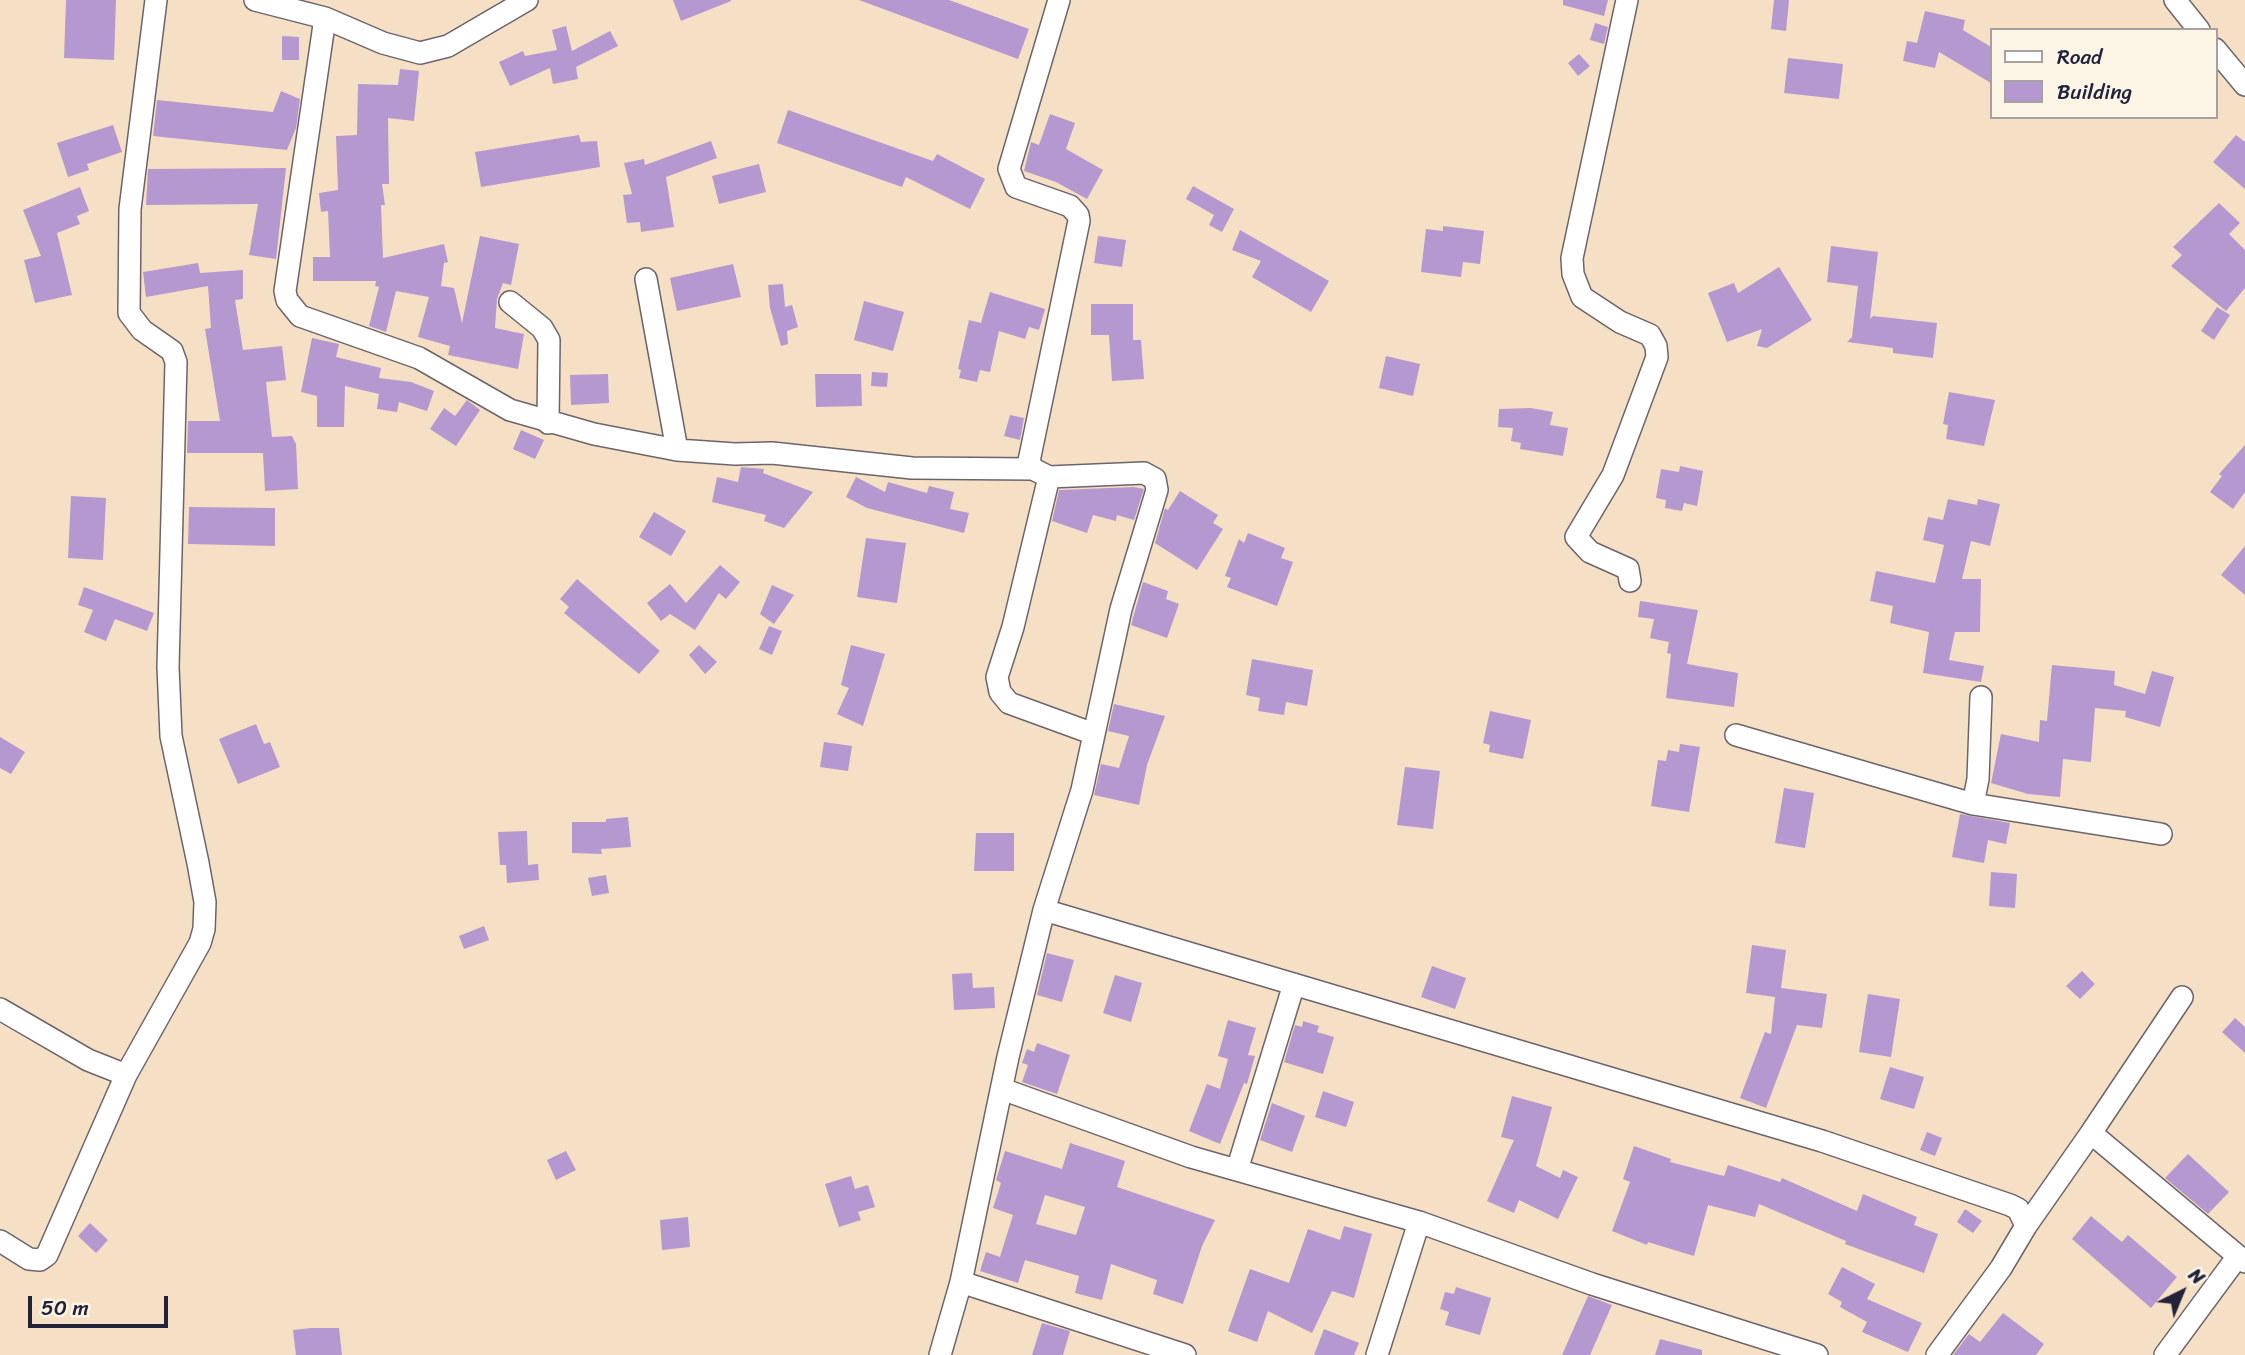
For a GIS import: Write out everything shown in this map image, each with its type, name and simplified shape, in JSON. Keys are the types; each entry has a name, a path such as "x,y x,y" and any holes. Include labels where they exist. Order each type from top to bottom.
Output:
{"street":[{"path":"0,1241 29,1259 40,1260 47,1255 126,1075 200,943 205,918 198,863 171,736 169,667 176,362 172,351 142,330 129,313 130,209 156,0"},
{"path":"254,0 325,18 383,43 420,53 448,46 527,0"},
{"path":"1059,0 1009,169 1016,187 1070,206 1078,215 1079,221 1028,452 1042,473 1013,627 997,677 1000,692 1009,703 1094,734"},
{"path":"1627,0 1572,258 1573,274 1583,297 1620,322 1650,335 1656,346 1657,357 1613,475 1576,537 1590,552 1629,569 1630,581"},
{"path":"2175,0 2197,28"},
{"path":"325,18 285,291 292,309 310,322 419,358 510,410 548,423 677,450 735,454 772,453 912,468 1042,473 1144,473 1155,479 1157,484 1121,608 1082,790 1044,910 961,1282 940,1355"},
{"path":"2217,51 2245,85"},
{"path":"646,279 677,450"},
{"path":"510,302 542,328 549,340 548,423"},
{"path":"1973,804 1978,779 1981,696"},
{"path":"1736,735 1973,804 2161,834"},
{"path":"1044,910 1822,1140 2010,1205 2018,1209 2026,1226"},
{"path":"1237,1170 1294,984"},
{"path":"1937,1355 2001,1268 2026,1226 2182,997"},
{"path":"0,1009 88,1060 126,1075"},
{"path":"1002,1089 1191,1157 1419,1222 1592,1284 1816,1355"},
{"path":"2091,1133 2241,1259 2165,1355"},
{"path":"1377,1355 1419,1222"},
{"path":"961,1282 1133,1347 1185,1355"}],"building":[{"path":"66,0 116,0 114,60 64,58"},
{"path":"673,0 731,0 731,1 681,21"},
{"path":"859,0 949,0 1029,29 1018,59"},
{"path":"1563,0 1608,0 1604,16 1563,5"},
{"path":"1774,0 1789,0 1786,31 1771,29"},
{"path":"1925,11 1965,20 1963,30 1990,46 1990,82 1939,52 1935,68 1903,61 1907,41 1917,43"},
{"path":"1595,23 1608,27 1604,44 1590,40"},
{"path":"566,26 572,51 610,31 618,46 576,67 578,79 553,84 550,68 510,86 499,62 523,51 525,56 557,50 552,30"},
{"path":"282,36 299,37 299,60 282,60"},
{"path":"1579,54 1590,66 1578,76 1568,63"},
{"path":"1788,58 1843,64 1839,99 1784,93"},
{"path":"400,69 419,71 414,121 388,118 389,184 382,184 385,205 381,205 383,258 444,244 448,262 444,263 441,286 454,288 462,323 480,236 519,244 511,285 503,283 497,299 495,328 524,334 518,369 448,355 450,346 418,337 429,297 396,291 386,332 369,326 379,287 375,286 376,281 313,281 313,257 330,257 328,211 321,212 319,193 338,190 336,136 357,135 358,84 398,85"},
{"path":"281,91 300,99 296,128 287,150 153,136 157,100 273,112"},
{"path":"788,110 933,161 937,154 985,179 970,209 906,177 902,187 777,143"},
{"path":"1050,114 1075,123 1066,149 1103,170 1087,199 1056,182 1024,171 1031,142 1039,145"},
{"path":"113,125 122,152 87,164 89,170 68,177 57,143"},
{"path":"579,135 581,142 597,141 600,167 481,187 475,152"},
{"path":"2236,135 2245,142 2245,189 2213,162"},
{"path":"711,141 717,158 666,177 674,227 641,232 640,222 627,223 623,195 632,194 624,163 644,159 645,165"},
{"path":"759,164 766,192 719,204 712,176"},
{"path":"286,168 276,259 249,255 258,204 146,205 148,169"},
{"path":"1193,186 1234,209 1222,232 1209,225 1214,215 1186,199"},
{"path":"80,187 89,211 77,216 80,224 57,233 72,295 35,303 24,260 41,256 23,210"},
{"path":"2219,203 2240,223 2229,234 2245,250 2245,288 2226,311 2171,266 2182,255 2173,247"},
{"path":"1443,226 1484,231 1480,264 1463,262 1461,277 1421,272 1426,229 1443,231"},
{"path":"1240,230 1329,281 1311,312 1252,277 1261,261 1232,250"},
{"path":"1098,236 1126,240 1122,267 1094,263"},
{"path":"1831,246 1878,252 1870,319 1873,316 1937,323 1933,358 1893,353 1893,348 1847,342 1852,337 1858,286 1827,282"},
{"path":"198,263 200,273 243,270 243,299 235,300 243,350 282,346 286,380 266,382 272,437 292,436 296,444 298,489 265,491 263,453 187,453 188,421 220,421 205,329 211,328 208,286 146,297 143,272"},
{"path":"733,264 741,297 677,311 670,278"},
{"path":"1779,267 1812,320 1767,348 1757,346 1762,329 1727,342 1708,293 1734,283 1738,293"},
{"path":"783,284 785,307 792,305 798,327 787,331 788,344 781,346 770,308 768,285"},
{"path":"990,292 1045,309 1039,330 1029,327 1025,339 999,331 990,372 980,370 977,382 959,378 961,370 958,369 969,320 981,323"},
{"path":"864,301 904,312 893,351 854,340"},
{"path":"1091,304 1133,304 1133,340 1141,340 1144,379 1112,381 1109,335 1091,335"},
{"path":"2217,307 2230,315 2214,340 2201,331"},
{"path":"312,338 339,344 336,357 381,368 379,378 411,382 434,391 427,411 399,402 397,412 377,409 379,394 345,386 344,427 317,427 317,396 301,392"},
{"path":"1386,356 1420,364 1413,396 1379,388"},
{"path":"872,372 888,373 887,387 871,386"},
{"path":"608,374 609,403 571,405 570,375"},
{"path":"815,374 861,374 862,406 816,407"},
{"path":"1949,392 1995,400 1984,446 1946,439 1948,425 1943,424"},
{"path":"467,400 480,410 456,446 430,429 444,408 455,416"},
{"path":"1531,408 1553,412 1550,425 1568,428 1563,456 1520,449 1521,443 1511,441 1513,428 1498,427 1499,409"},
{"path":"1010,415 1024,418 1020,440 1004,436"},
{"path":"521,430 544,440 535,459 513,449"},
{"path":"2245,445 2245,492 2233,509 2210,492 2222,476 2219,474"},
{"path":"1680,466 1703,471 1697,506 1684,503 1682,511 1665,508 1666,500 1656,498 1661,469 1679,472"},
{"path":"741,467 764,469 763,473 813,492 784,528 764,521 766,515 712,502 717,477 738,482"},
{"path":"856,477 885,492 888,482 927,493 929,486 954,492 950,509 969,513 964,533 867,508 846,497"},
{"path":"1134,487 1144,489 1134,520 1117,515 1116,521 1093,515 1087,533 1052,521 1059,490"},
{"path":"1180,491 1218,515 1213,523 1223,529 1197,570 1155,543 1165,508 1168,510"},
{"path":"71,496 106,498 103,560 68,558"},
{"path":"1948,499 1977,505 1978,499 2000,504 1990,546 1971,541 1962,579 1981,579 1980,632 1955,632 1949,660 1984,666 1981,682 1923,673 1929,632 1890,623 1893,606 1870,601 1876,571 1935,583 1944,545 1923,540 1928,517 1943,520"},
{"path":"189,507 275,508 275,546 188,544"},
{"path":"654,512 686,531 671,556 639,537"},
{"path":"1248,533 1285,548 1281,558 1293,562 1277,606 1227,587 1231,578 1225,576 1239,539 1244,543"},
{"path":"866,538 906,543 897,603 857,597"},
{"path":"2245,546 2245,595 2221,575"},
{"path":"720,565 740,582 726,599 719,593 695,630 670,614 661,621 647,603 670,584 686,603"},
{"path":"577,579 660,651 639,674 564,613 569,607 560,599"},
{"path":"1143,582 1168,591 1166,599 1179,604 1167,638 1131,625"},
{"path":"772,585 794,595 774,624 760,614"},
{"path":"84,587 154,613 147,631 115,619 106,641 84,632 93,610 78,605"},
{"path":"1640,601 1698,610 1687,664 1738,673 1734,707 1666,698 1671,654 1667,653 1669,642 1650,638 1654,619 1638,617"},
{"path":"769,626 782,631 772,655 759,649"},
{"path":"699,645 717,662 705,674 689,655"},
{"path":"851,645 885,654 863,726 837,714 849,688 841,685"},
{"path":"1252,659 1313,670 1307,706 1286,702 1284,715 1258,711 1260,698 1246,695"},
{"path":"2052,665 2115,671 2114,685 2145,694 2152,671 2174,677 2160,727 2125,717 2126,711 2095,708 2091,762 2063,759 2060,797 2028,794 1991,783 2001,734 2039,742 2040,720 2047,721"},
{"path":"1114,704 1165,716 1147,765 1139,805 1094,795 1101,764 1119,768 1129,736 1108,731"},
{"path":"1490,711 1531,720 1523,759 1489,752 1490,745 1483,743"},
{"path":"256,724 264,744 270,742 280,767 238,784 219,739"},
{"path":"0,737 25,752 11,774 0,768"},
{"path":"824,742 852,746 848,771 820,767"},
{"path":"1680,744 1700,747 1689,812 1651,806 1658,760 1666,761 1668,750 1679,752"},
{"path":"1405,767 1440,771 1433,829 1397,825"},
{"path":"1784,788 1814,793 1805,848 1775,843"},
{"path":"1960,814 2010,823 2006,844 1988,840 1984,863 1952,857"},
{"path":"628,817 631,847 601,849 602,854 572,853 572,822 606,822 606,819"},
{"path":"527,831 528,865 538,864 539,880 507,883 506,865 500,865 498,832"},
{"path":"976,833 1014,833 1014,871 974,871"},
{"path":"1991,872 2017,874 2015,908 1989,906"},
{"path":"606,875 609,893 592,896 588,878"},
{"path":"484,926 489,940 464,949 459,936"},
{"path":"1752,945 1786,950 1781,988 1827,994 1822,1028 1797,1025 1766,1108 1740,1098 1765,1032 1771,1034 1775,997 1746,993"},
{"path":"1047,953 1074,960 1062,1002 1037,995"},
{"path":"1432,966 1466,978 1455,1009 1421,997"},
{"path":"2082,971 2095,984 2080,999 2066,986"},
{"path":"972,973 973,988 994,987 995,1008 954,1010 952,974"},
{"path":"1115,975 1142,983 1131,1022 1103,1013"},
{"path":"1868,994 1900,999 1891,1057 1859,1052"},
{"path":"2235,1018 2245,1027 2245,1053 2222,1032"},
{"path":"1228,1020 1256,1028 1248,1055 1255,1056 1247,1084 1244,1083 1220,1144 1189,1131 1207,1084 1220,1089 1228,1059 1218,1056"},
{"path":"1303,1021 1319,1026 1317,1032 1334,1037 1323,1074 1284,1062 1295,1025 1302,1027"},
{"path":"1037,1043 1070,1055 1057,1094 1022,1082 1028,1065 1022,1063 1027,1049 1034,1052"},
{"path":"1890,1067 1924,1077 1914,1109 1880,1099"},
{"path":"1323,1091 1354,1102 1346,1127 1315,1117"},
{"path":"1512,1096 1552,1107 1536,1166 1560,1178 1563,1170 1578,1177 1558,1219 1519,1200 1514,1213 1487,1201 1514,1140 1501,1137"},
{"path":"1272,1103 1305,1116 1292,1152 1260,1140"},
{"path":"1927,1132 1942,1138 1935,1156 1920,1150"},
{"path":"1070,1143 1125,1161 1117,1187 1215,1220 1202,1246 1183,1304 1153,1294 1157,1280 1111,1264 1102,1300 1075,1293 1079,1276 1025,1260 1018,1283 980,1271 986,1252 1000,1257 1013,1215 993,1208 1001,1183 996,1180 1005,1151 1062,1169","holes":["1045,1195 1085,1207 1076,1235 1036,1224"]},
{"path":"1634,1146 1671,1159 1670,1162 1724,1176 1728,1165 1780,1182 1782,1178 1857,1211 1863,1194 1917,1217 1914,1225 1938,1234 1924,1273 1845,1244 1846,1241 1759,1204 1755,1217 1708,1205 1694,1256 1648,1242 1647,1245 1612,1231 1630,1182 1623,1179"},
{"path":"566,1151 576,1170 556,1180 547,1160"},
{"path":"2188,1154 2229,1192 2208,1214 2165,1178"},
{"path":"851,1176 855,1189 868,1185 875,1207 858,1212 861,1220 839,1227 825,1184"},
{"path":"1965,1209 1982,1221 1973,1233 1957,1222"},
{"path":"2091,1216 2122,1242 2128,1235 2177,1277 2151,1308 2072,1239"},
{"path":"688,1217 690,1247 662,1250 660,1220"},
{"path":"90,1223 108,1240 96,1253 78,1236"},
{"path":"1344,1226 1372,1234 1354,1298 1332,1291 1312,1333 1268,1311 1257,1342 1228,1331 1250,1269 1289,1283 1308,1229 1340,1240"},
{"path":"1842,1267 1875,1284 1867,1299 1922,1323 1908,1352 1862,1332 1867,1322 1840,1307 1842,1302 1828,1294"},
{"path":"1456,1287 1491,1298 1480,1335 1445,1325 1449,1312 1440,1309 1445,1292 1454,1294"},
{"path":"1588,1296 1612,1305 1590,1355 1562,1355"},
{"path":"2003,1313 2044,1344 2036,1355 1953,1355 1969,1334 1980,1342"},
{"path":"1042,1323 1070,1331 1063,1355 1032,1355"},
{"path":"339,1328 342,1355 296,1355 293,1330"},
{"path":"1324,1329 1359,1343 1354,1355 1314,1355"},
{"path":"1660,1339 1702,1350 1702,1355 1655,1355"}]}
